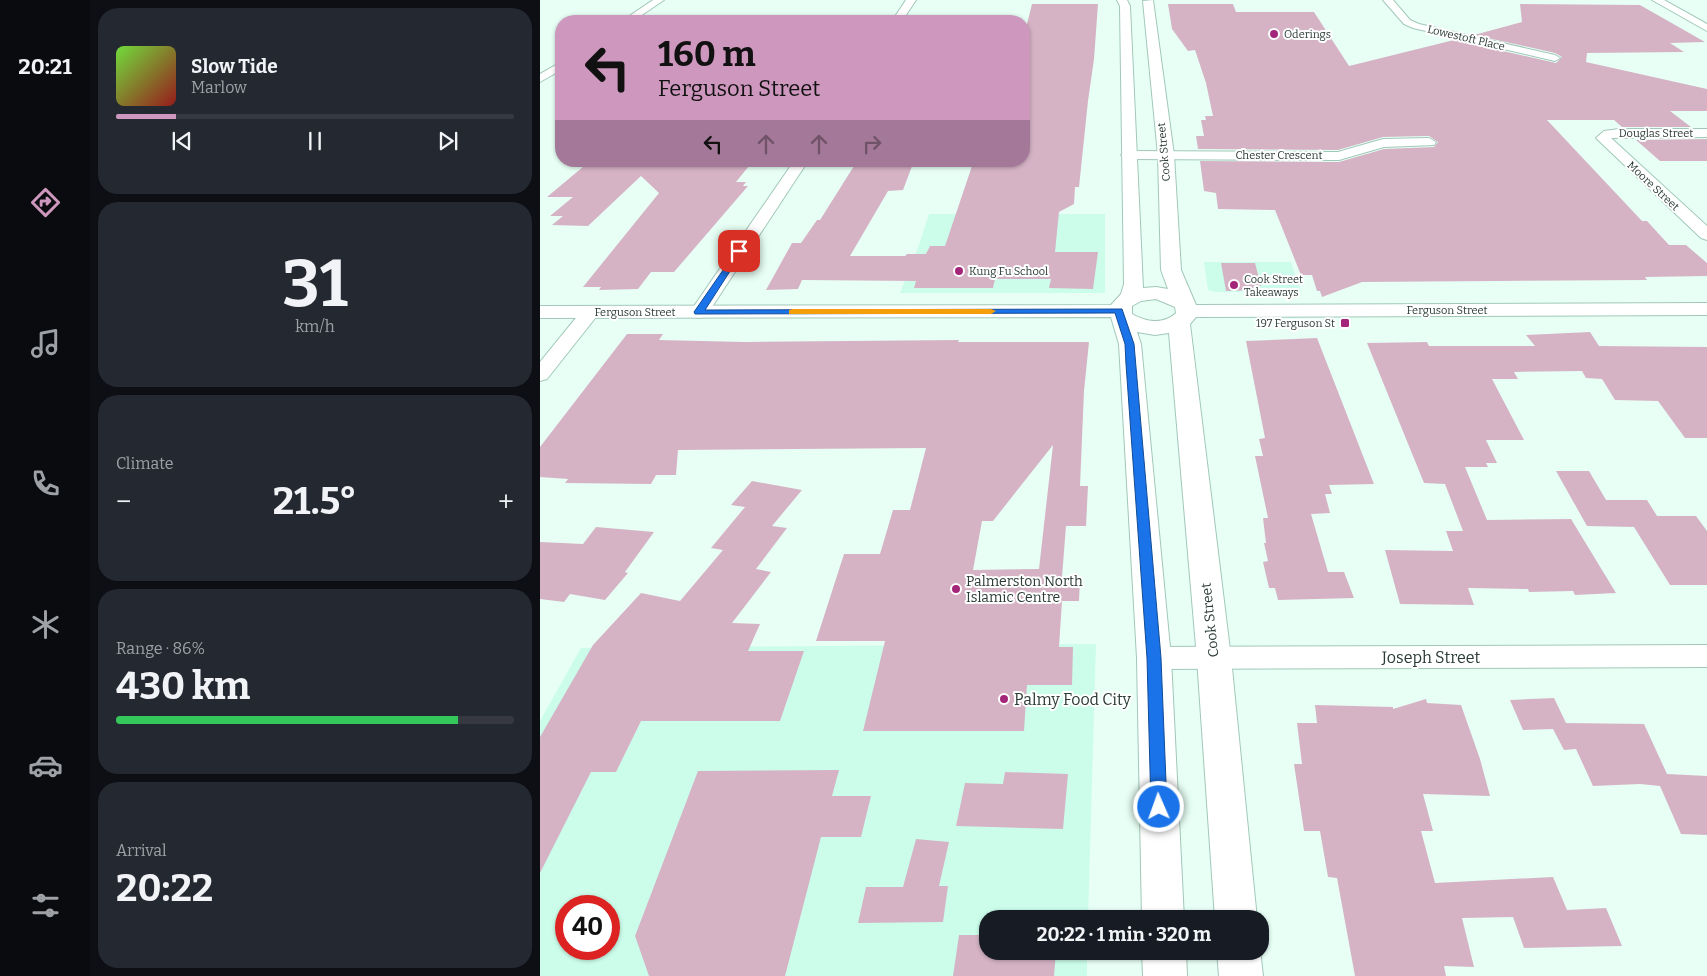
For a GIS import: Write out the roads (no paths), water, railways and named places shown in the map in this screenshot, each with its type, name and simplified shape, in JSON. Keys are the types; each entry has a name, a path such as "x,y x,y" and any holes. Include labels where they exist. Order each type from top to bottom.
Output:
{"street":[{"path":"636,15 659,0"},
{"path":"901,15 911,0"},
{"path":"1122,0 1135,2 1150,1"},
{"path":"1122,0 1125,6 1128,155 1134,284 1124,309 1130,344 1154,658 1163,910"},
{"name":"Lowestoft Place","path":"1388,0 1407,22 1416,26 1555,58"},
{"path":"1657,0 1707,28"},
{"name":"Cook Street","path":"1150,1 1166,155 1171,270 1183,311 1235,910"},
{"path":"540,79 555,69"},
{"name":"Douglas Street","path":"1606,136 1619,133 1707,132"},
{"name":"Moore Street","path":"1606,136 1603,138 1606,142 1707,235"},
{"name":"Chester Crescent","path":"1128,155 1339,156 1383,143 1429,142"},
{"path":"698,312 797,167"},
{"name":"Ferguson Street","path":"540,312 1124,309 1156,294 1167,295 1183,311 1707,309"},
{"path":"1124,309 1138,326 1148,328 1160,328 1183,311"},
{"path":"540,375 591,312"},
{"name":"Joseph Street","path":"1154,658 1707,656"},
{"path":"1164,960 1165,976"},
{"path":"1240,960 1241,976"}],"place":[{"name":"Oderings","path":"1274,34"},
{"name":"Kung Fu School","path":"959,271"},
{"name":"Cook Street Takeaways","path":"1234,285"},
{"name":"197 Ferguson St","path":"1345,323"},
{"name":"Palmerston North Islamic Centre","path":"956,589"},
{"name":"Palmy Food City","path":"1004,699"}]}
